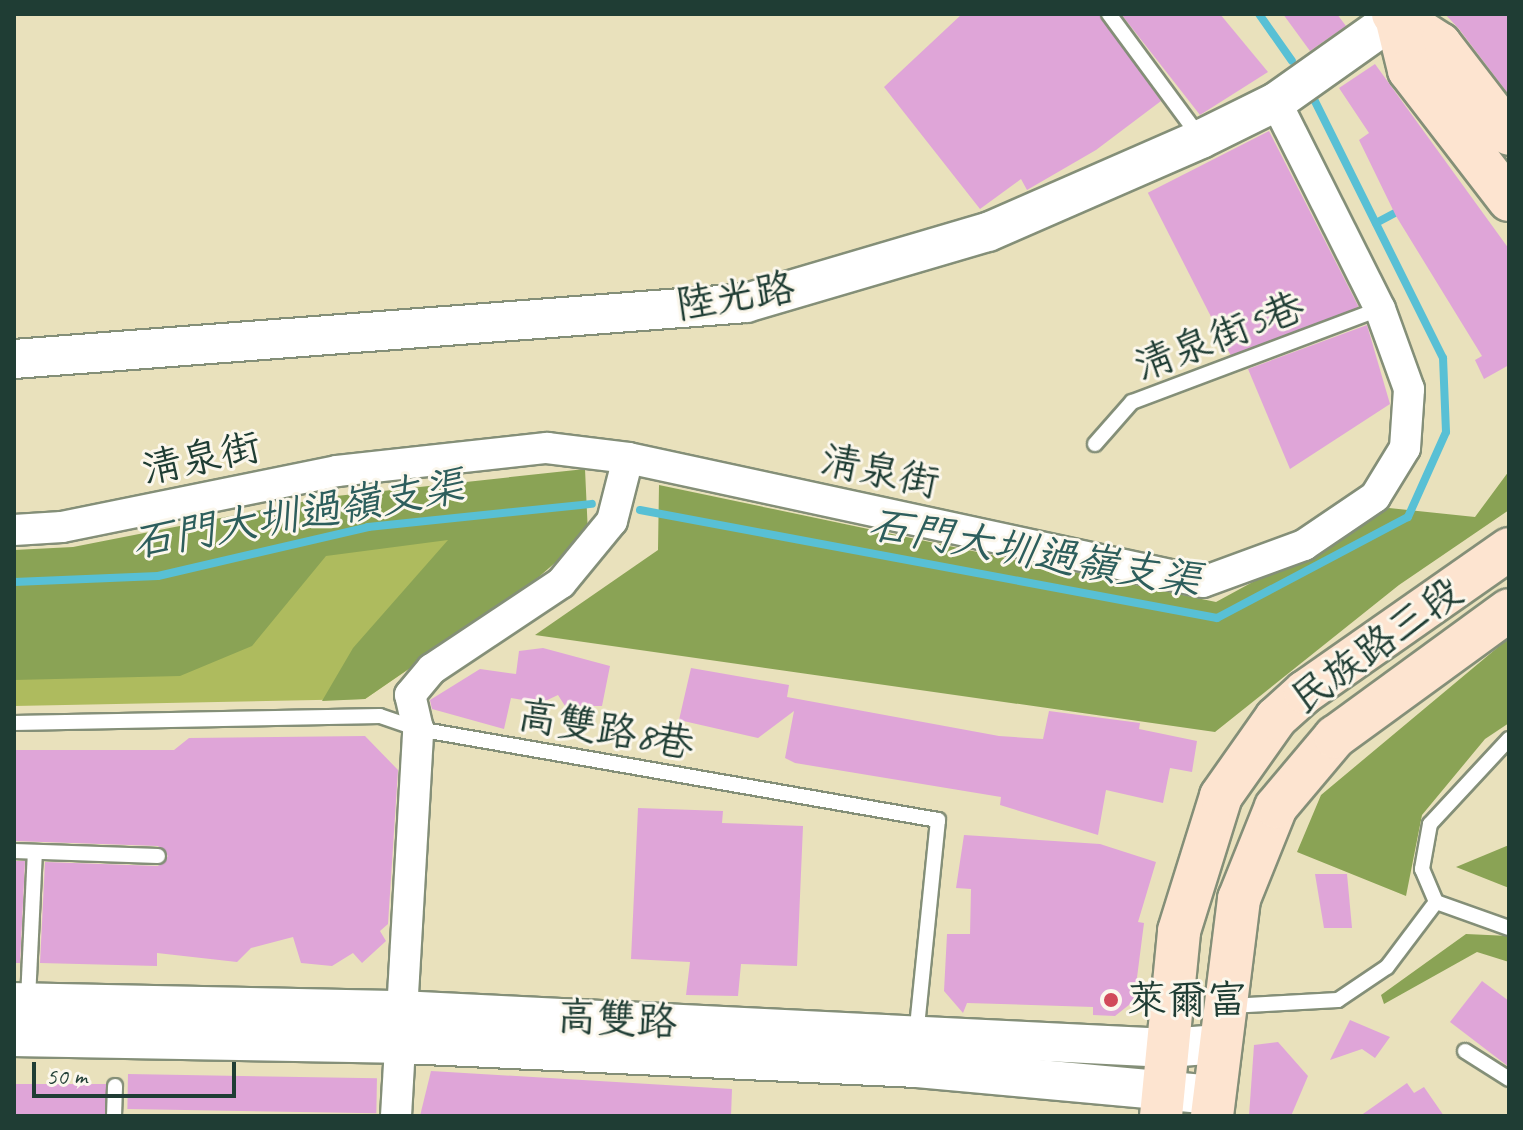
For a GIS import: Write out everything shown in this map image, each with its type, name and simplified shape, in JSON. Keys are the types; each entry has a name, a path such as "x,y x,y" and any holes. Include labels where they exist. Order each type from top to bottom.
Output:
{"main road":[{"path":"1394,16 1440,44 1507,131"},
{"path":"1394,16 1409,70 1509,200"},
{"name":"民族路三段","path":"1164,1083 1190,884 1221,796 1248,754 1276,718 1332,670 1509,549"},
{"name":"民族路三段","path":"1213,1105 1221,1025 1251,863 1303,769 1370,709 1509,610"}],"street":[{"name":"陸光路","path":"14,359 746,303 988,232 1201,139 1276,102 1394,16"},
{"name":"清泉街","path":"14,530 62,527 337,471 547,448 628,458 1203,582 1304,545 1375,497 1405,448 1409,389 1380,309 1276,102"},
{"path":"396,1116 418,729 410,695 432,669 561,583 612,521 628,458"},
{"name":"高雙路","path":"19,1014 916,1050 1164,1083 1213,1105"},
{"name":"高雙路","path":"1164,1083 1221,1025"}],"lane":[{"path":"1109,14 1201,139"},
{"name":"清泉街5巷","path":"1095,444 1132,402 1380,309"},
{"name":"高雙路8巷","path":"14,723 380,716 418,729 938,820 916,1050"},
{"path":"1509,739 1430,824 1422,869 1436,902 1509,928"},
{"path":"14,851 158,856"},
{"path":"19,1014 35,852"},
{"path":"1221,1025 1338,1000 1387,967 1436,902"},
{"path":"1465,1051 1509,1079"},
{"path":"114,1116 115,1086"}],"green space":[{"path":"585,469 588,534 525,589 365,699 322,701 353,648 448,540 326,556 252,646 180,676 14,680 14,550 73,547 327,497"},
{"path":"1509,471 1509,510 1399,585 1215,732 535,635 658,550 659,485 1216,602 1389,508 1475,517"},
{"path":"535,518 525,589 365,699 14,706 14,590"},
{"path":"1509,638 1509,723 1485,739 1422,815 1406,896 1297,852 1321,795"},
{"path":"1509,845 1509,888 1456,867"},
{"path":"1466,934 1509,936 1509,962 1477,952 1384,1004 1381,995"}],"building":[{"path":"962,14 1099,14 1161,101 1096,150 1027,190 1021,179 980,209 884,87"},
{"path":"1121,14 1220,14 1268,72 1200,115"},
{"path":"1283,14 1337,14 1346,26 1310,51"},
{"path":"1445,14 1509,14 1509,95 1459,29"},
{"path":"1375,64 1509,249 1509,365 1484,379 1475,360 1482,356 1396,216 1359,140 1369,133 1339,88"},
{"path":"1269,131 1358,307 1237,368 1148,193"},
{"path":"1367,325 1390,404 1290,469 1248,369"},
{"path":"543,648 610,666 602,706 565,706 558,695 541,703 511,698 504,729 432,709 430,700 480,669 516,674 519,651"},
{"path":"691,668 789,685 787,697 999,736 1043,739 1049,711 1140,723 1139,729 1197,741 1192,772 1170,768 1163,803 1106,790 1098,835 1000,805 1001,797 795,763 785,758 794,711 758,738 679,720"},
{"path":"365,736 398,770 388,924 380,931 386,941 362,963 353,953 332,966 301,963 293,937 251,948 237,962 157,953 157,966 40,963 45,862 158,866 168,856 158,846 14,841 14,750 174,750 189,738"},
{"path":"638,808 723,811 722,823 803,826 797,966 741,964 738,996 686,995 690,962 631,959"},
{"path":"964,835 1100,844 1156,862 1138,922 1144,923 1134,1001 1115,1016 1093,1015 1093,1007 967,1003 963,1013 944,991 947,934 970,934 971,889 956,888"},
{"path":"14,861 25,861 20,963 14,963"},
{"path":"1315,874 1347,874 1352,928 1324,928"},
{"path":"1482,981 1509,1001 1509,1067 1450,1022"},
{"path":"1350,1020 1390,1037 1375,1058 1362,1049 1330,1060"},
{"path":"1278,1042 1308,1076 1291,1116 1249,1116 1254,1045"},
{"path":"431,1071 732,1089 731,1116 420,1116"},
{"path":"128,1074 377,1078 376,1113 127,1109"},
{"path":"1407,1083 1414,1093 1424,1087 1444,1116 1360,1116"},
{"path":"14,1084 106,1084 106,1116 14,1116"}],"waterway":[{"name":"石門大圳過嶺支渠","path":"1259,14 1292,61"},
{"name":"石門大圳過嶺支渠","path":"640,510 1217,618 1408,517 1446,432 1443,358 1309,89"},
{"path":"1376,223 1404,208"},
{"name":"石門大圳過嶺支渠","path":"14,582 158,576 368,527 592,504"}],"place":[{"name":"萊爾富","path":"1111,1000"}]}
